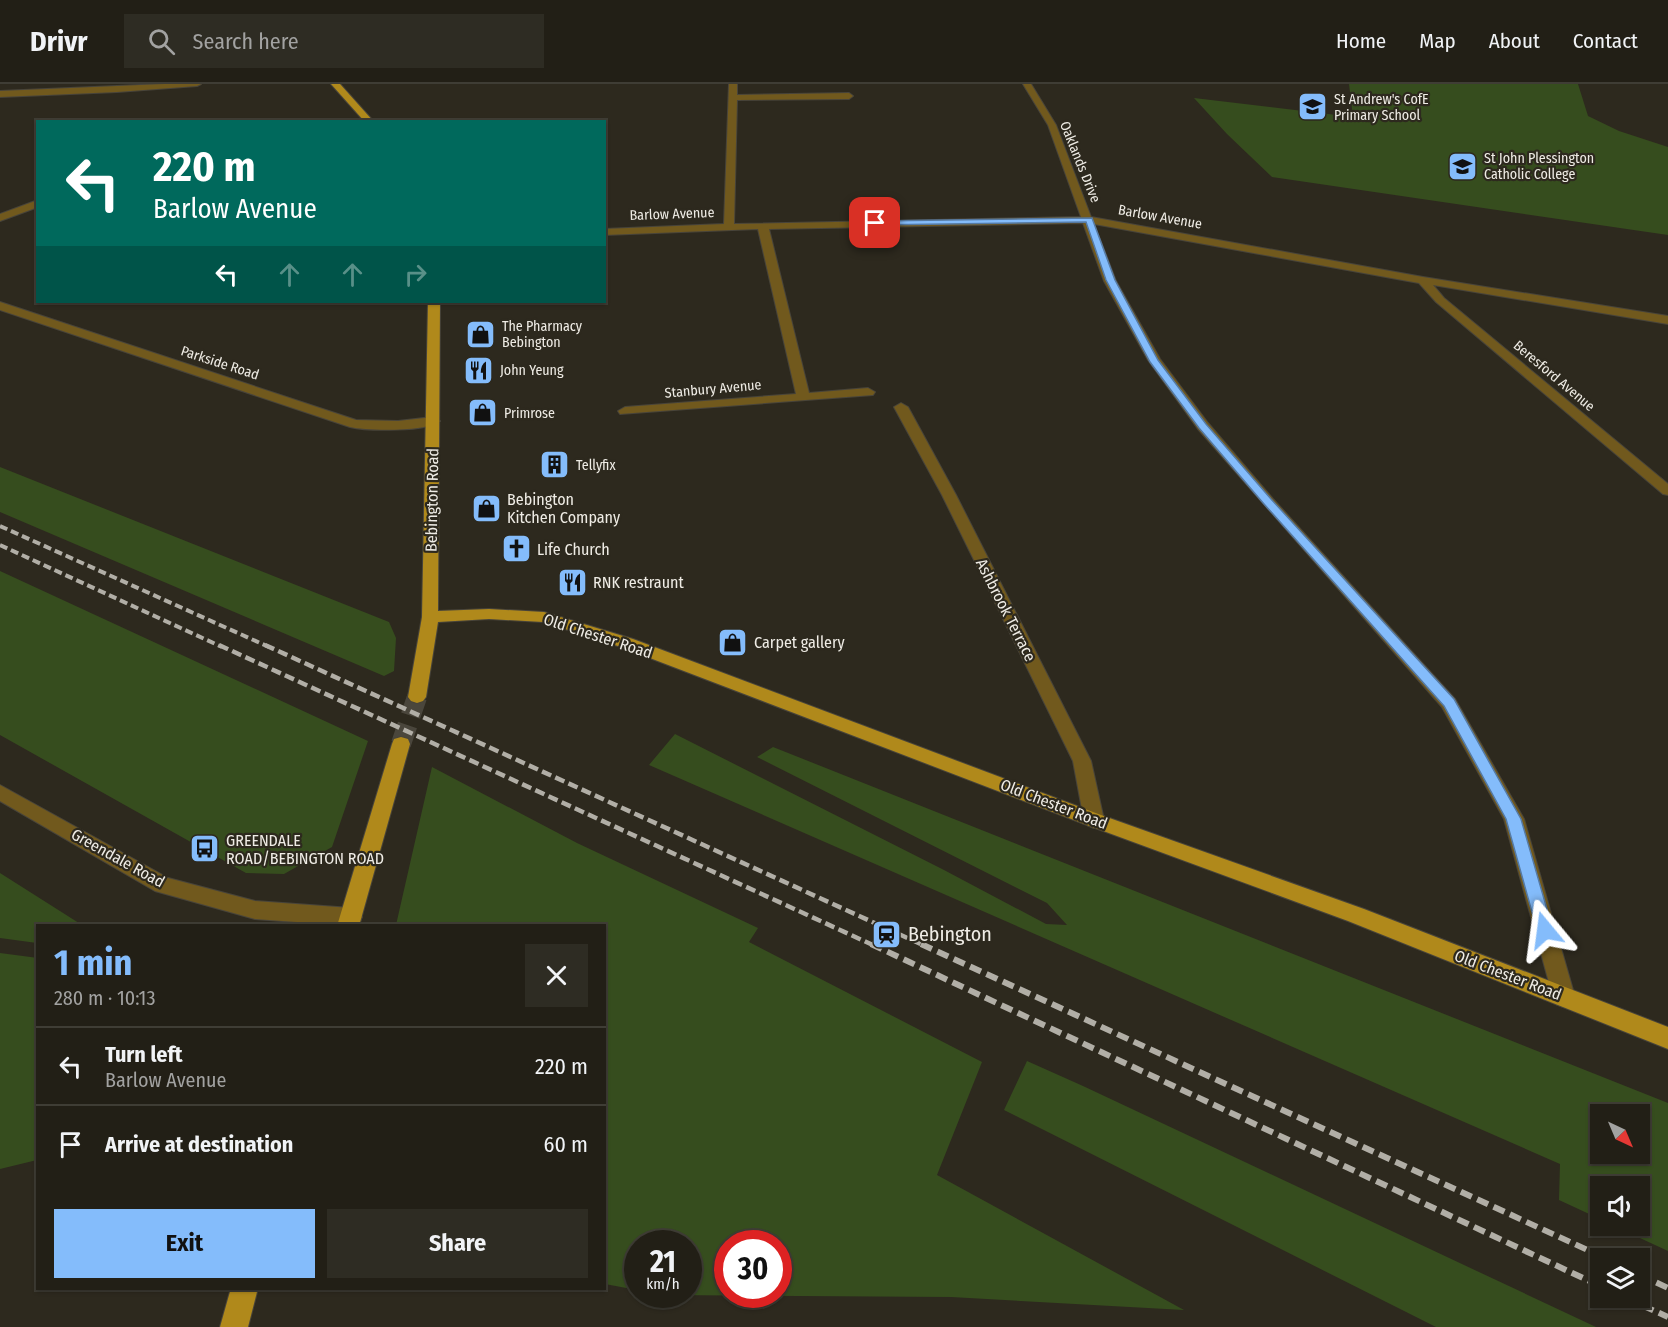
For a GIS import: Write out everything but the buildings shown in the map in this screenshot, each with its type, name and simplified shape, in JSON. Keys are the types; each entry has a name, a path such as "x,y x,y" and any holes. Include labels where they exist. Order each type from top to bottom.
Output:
{"main road":[{"path":"335,84 368,120"},
{"name":"Bebington Road","path":"417,697 430,617 434,303"},
{"name":"Old Chester Road","path":"430,617 489,614 544,617 627,643 1095,820 1356,915 1668,1038"},
{"path":"349,921 401,744"},
{"path":"234,1327 244,1290"}],"street":[{"path":"0,94 197,84"},
{"path":"729,227 733,84"},
{"name":"Oaklands Drive","path":"1027,84 1052,125 1110,280 1154,360 1203,426 1268,502 1449,703 1514,819 1564,997"},
{"path":"0,104 15,94"},
{"path":"734,98 849,96"},
{"path":"824,97 824,108"},
{"path":"0,218 36,204"},
{"name":"Barlow Avenue","path":"606,232 763,226 1089,220 1424,280 1668,320"},
{"path":"763,226 803,397"},
{"name":"Beresford Avenue","path":"1424,280 1440,300 1668,491"},
{"name":"Parkside Road","path":"0,306 355,424 398,425 433,421"},
{"name":"Stanbury Avenue","path":"625,411 868,392"},
{"name":"Ashbrook Terrace","path":"901,407 949,495 1082,761 1095,820"},
{"name":"Greendale Road","path":"0,792 162,885 255,910 349,921"}],"green space":[{"name":"St John Plessington Catholic College","path":"1349,84 1578,84 1588,116 1619,131 1668,147 1668,235 1272,177 1227,134 1194,98 1353,117"},
{"path":"0,467 389,622 396,638 394,671 384,676 0,512"},
{"path":"0,571 368,741 332,847 284,874 246,873 0,735"},
{"path":"675,734 1046,924 1067,925 1047,903 757,757 773,747 1668,1103 1668,1251 1636,1236 1650,1236 1650,1176 1590,1176 1590,1214 1559,1200 1560,1164 649,765"},
{"path":"432,767 577,843 758,928 749,942 982,1062 937,1175 1184,1310 951,1297 792,1296 792,1230 714,1230 714,1295 702,1295 702,1230 624,1230 624,1288 606,1284 606,924 396,924"},
{"path":"0,873 80,924 36,924 36,943 0,938"},
{"path":"0,953 36,958 36,1160 0,1169"},
{"path":"1027,1061 1596,1327 1436,1327 1004,1110"}],"tunnel":[{"path":"401,744 417,697"}],"railway":[{"path":"0,526 269,647"},
{"path":"0,545 222,647"},
{"path":"219,645 875,946"},
{"path":"265,645 925,946"},
{"path":"871,944 1590,1281"},
{"path":"921,944 1590,1251"},
{"path":"1650,1280 1668,1288"},
{"path":"1648,1308 1668,1317"}],"place":[{"name":"St Andrew's CofE Primary School","path":"1313,107"},
{"name":"St John Plessington Catholic College","path":"1463,166"},
{"name":"The Pharmacy Bebington","path":"481,334"},
{"name":"John Yeung","path":"479,370"},
{"name":"Primrose","path":"483,413"},
{"name":"Tellyfix","path":"555,465"},
{"name":"Bebington Kitchen Company","path":"486,508"},
{"name":"Life Church","path":"516,549"},
{"name":"RNK restraunt","path":"572,582"},
{"name":"Carpet gallery","path":"733,642"},
{"name":"GREENDALE ROAD/BEBINGTON ROAD","path":"205,849"},
{"name":"Bebington","path":"887,934"}],"route":[{"path":"875,223 1089,220 1110,280 1154,360 1203,426 1268,502 1449,703 1514,819 1545,930"}]}
